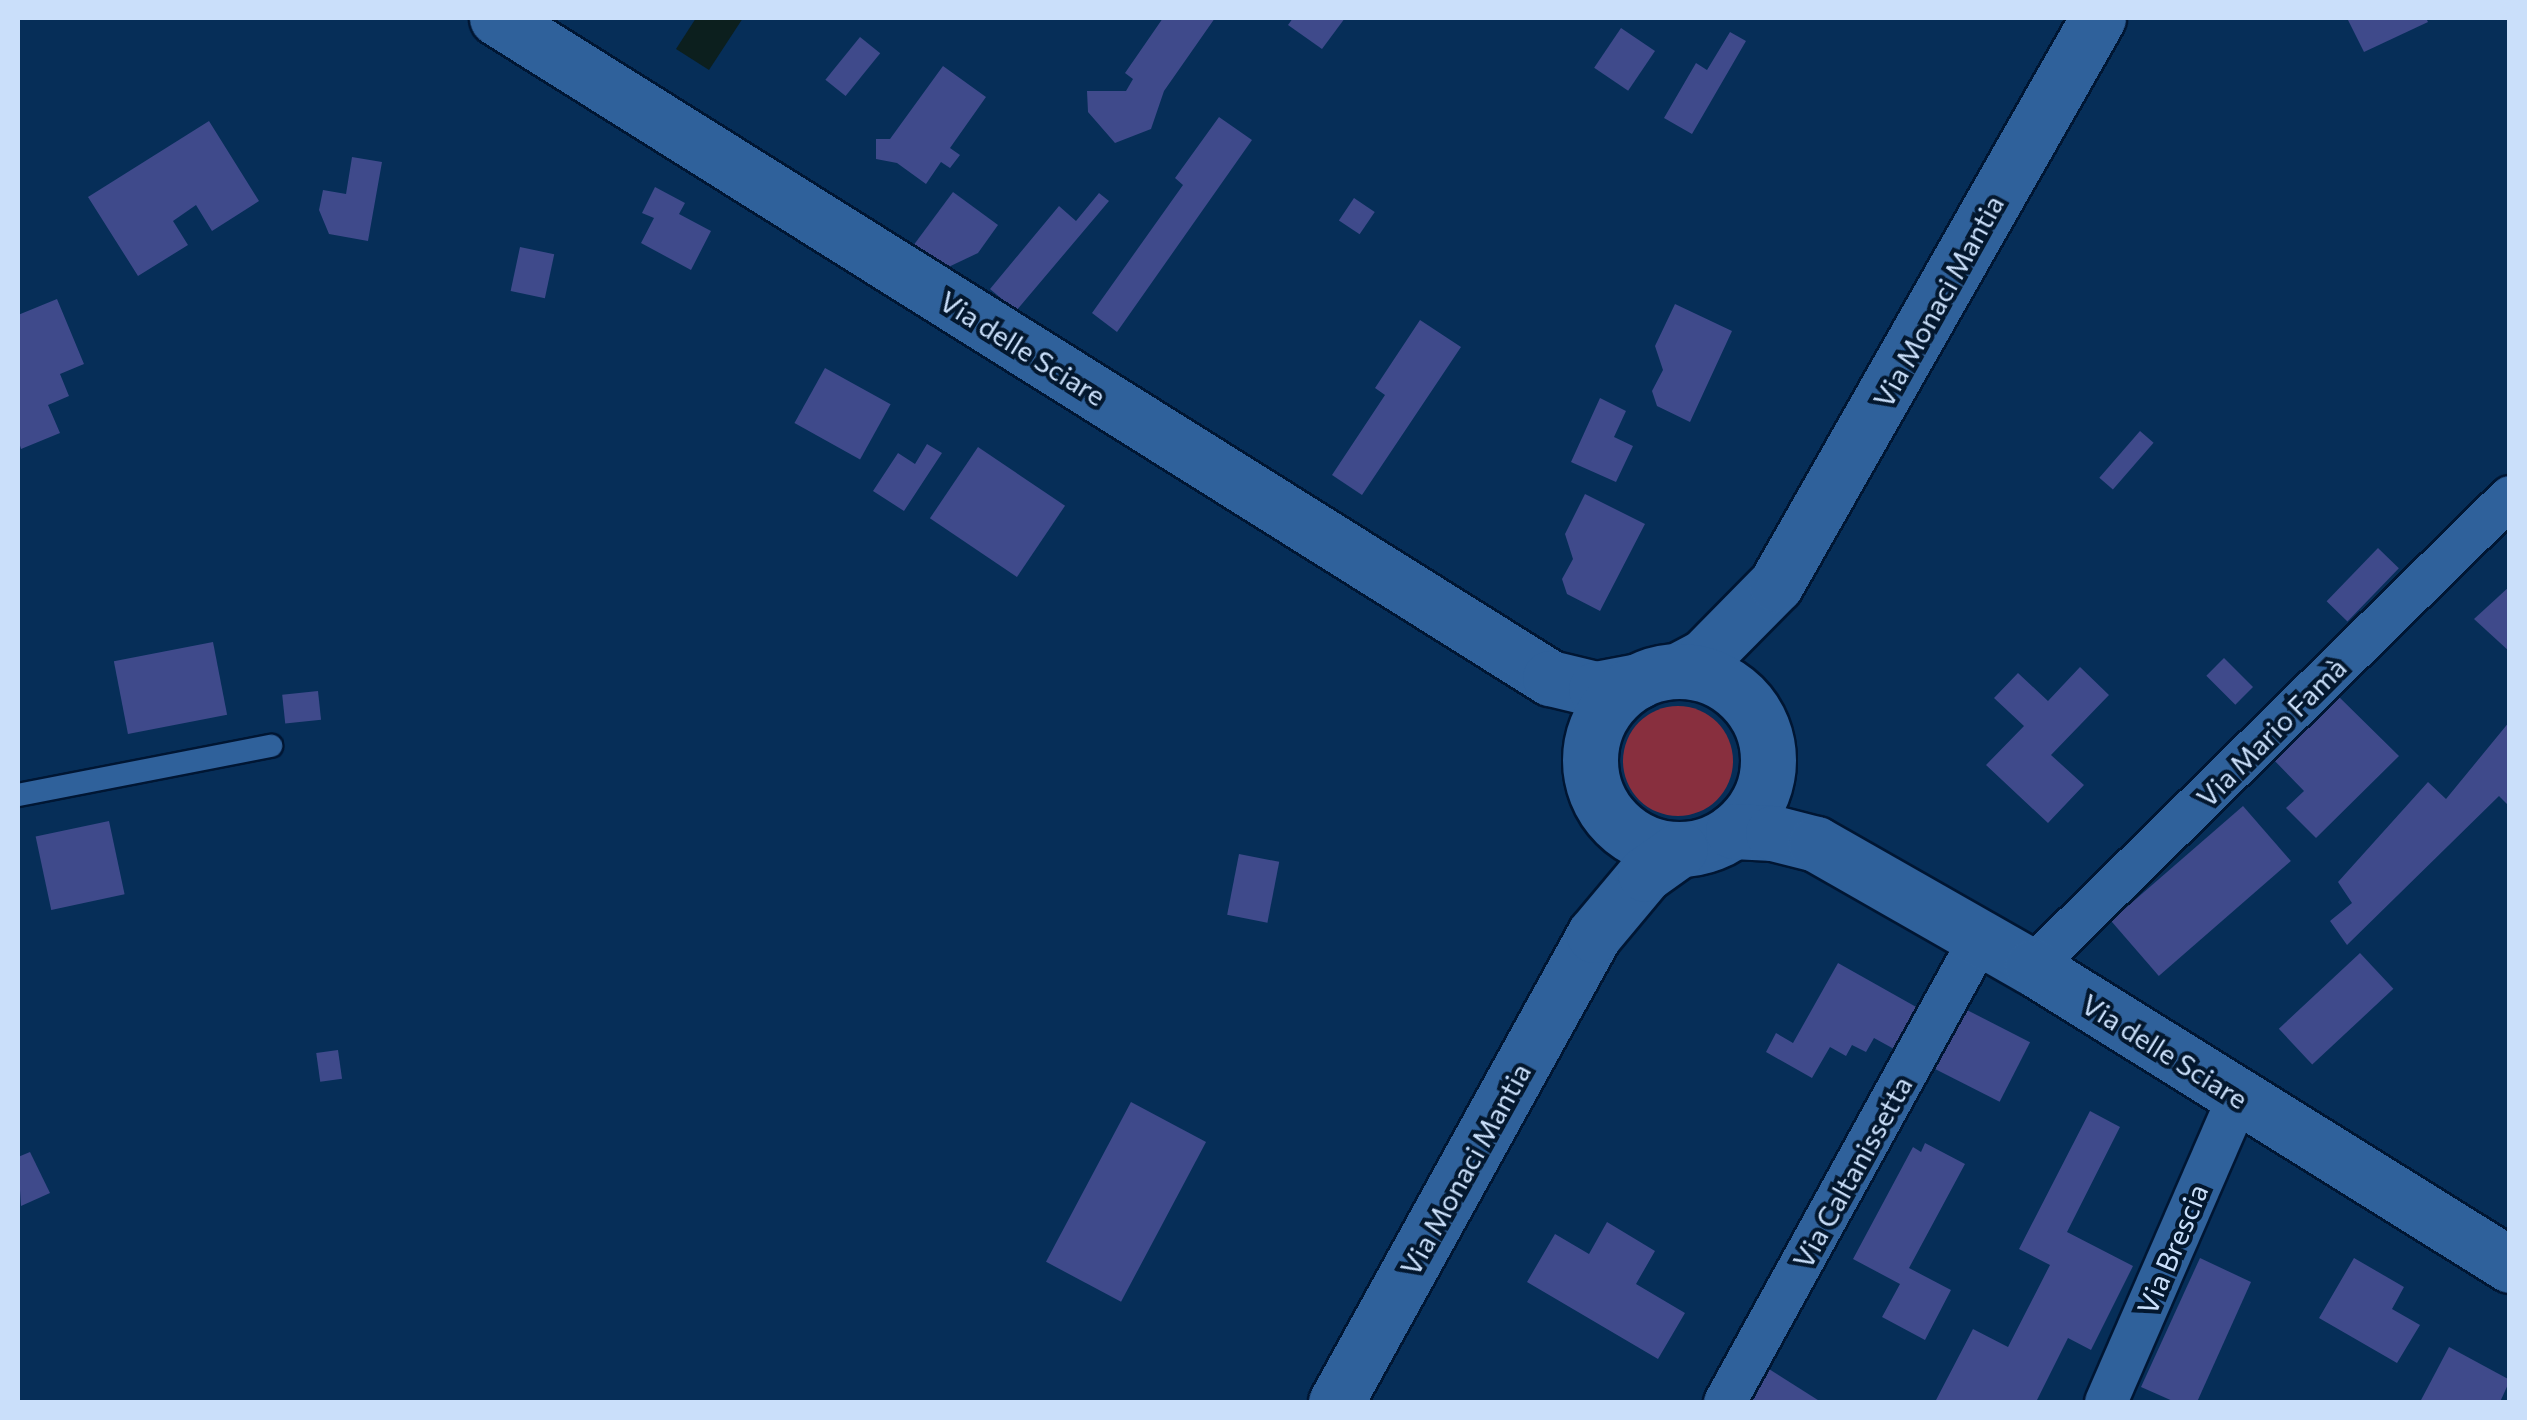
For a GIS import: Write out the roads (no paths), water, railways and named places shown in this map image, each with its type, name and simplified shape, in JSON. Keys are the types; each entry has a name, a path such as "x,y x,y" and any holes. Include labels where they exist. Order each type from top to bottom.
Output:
{"street":[{"name":"Via delle Sciare","path":"497,18 1550,678 1596,689 1658,675"},
{"name":"Via Monaci Mantia","path":"1764,739 1752,671 1776,584 2098,18"},
{"name":"Via Mario Famà","path":"2032,967 2510,497"},
{"name":"Via Monaci Mantia","path":"1658,675 1705,656 1776,584"},
{"path":"1707,674 1731,687 1764,739 1760,800 1734,831 1708,844 1680,849 1640,840 1608,813 1591,775 1590,747 1606,708 1658,675 1707,674"},
{"name":"Via delle Sciare","path":"1550,678 1578,715 1590,747"},
{"name":"Via delle Sciare","path":"1764,739 1789,804 1816,844"},
{"name":"Via Monaci Mantia","path":"1594,935 1609,860 1608,813"},
{"name":"Via delle Sciare","path":"1734,831 1773,833 1816,844 1980,941 2032,967 2510,1265"},
{"name":"Via Monaci Mantia","path":"1336,1402 1594,935 1645,874 1680,849"},
{"name":"Via Caltanissetta","path":"1725,1402 1980,941"},
{"name":"Via Brescia","path":"2106,1402 2239,1096"}],"lane":[{"path":"18,794 271,746"}]}
